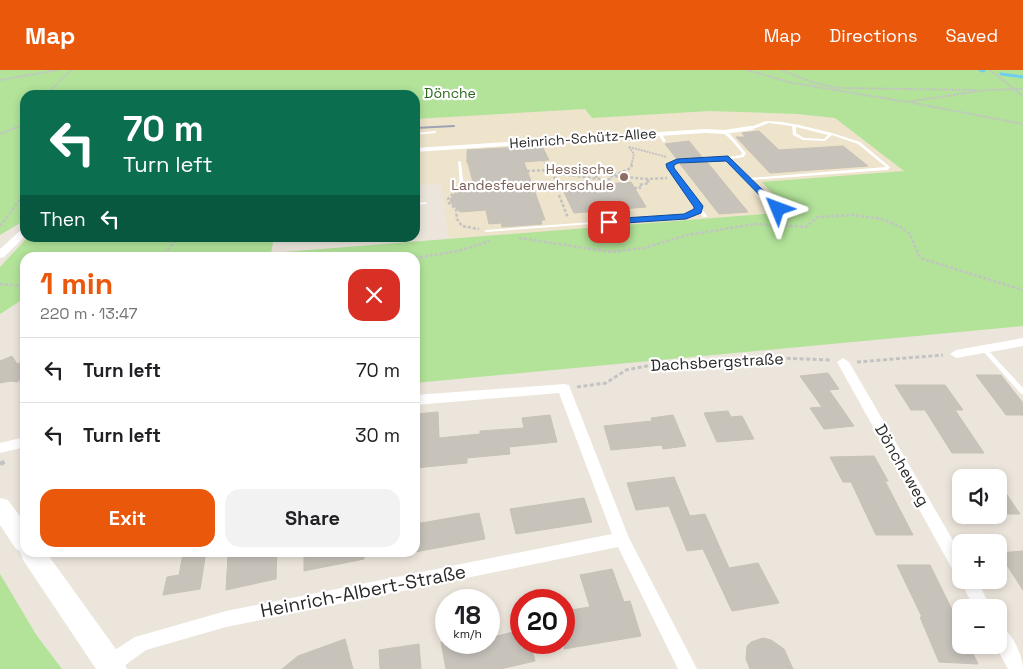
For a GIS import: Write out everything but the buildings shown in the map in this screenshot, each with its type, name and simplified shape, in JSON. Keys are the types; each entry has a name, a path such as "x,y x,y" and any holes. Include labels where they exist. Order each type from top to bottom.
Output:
{"main road":[{"path":"0,507 20,535"},
{"path":"36,557 112,666"}],"street":[{"name":"Heinrich-Schütz-Allee","path":"420,150 662,137 705,130 724,132 750,128"},
{"path":"0,254 20,236"},
{"path":"956,354 1023,342"},
{"name":"Döncheweg","path":"843,362 952,553"},
{"path":"420,400 564,388 622,539 688,669"},
{"path":"0,448 20,443"},
{"name":"Heinrich-Albert-Straße","path":"112,666 141,643 226,619 622,539"},
{"path":"1007,649 1018,669"}],"lane":[{"path":"747,179 888,168 859,143 831,134 770,122 750,128"},
{"path":"794,126 794,134 803,140 825,140 831,134"},
{"path":"420,134 435,132"},
{"path":"705,216 670,164 677,161 743,156 744,153 729,135 724,132"},
{"path":"728,158 778,209"},
{"path":"459,162 462,188"},
{"path":"420,204 425,203"},
{"path":"486,230 686,216 698,211 698,206"},
{"path":"984,349 1023,392"}],"path":[{"path":"0,80 58,70"},
{"path":"51,90 71,70"},
{"path":"747,70 819,88 907,102 1023,124"},
{"path":"781,70 815,83 838,88 1023,89"},
{"path":"990,70 1023,96"},
{"path":"907,102 986,90"},
{"path":"0,134 20,126"},
{"path":"629,147 634,154 630,168 636,177"},
{"path":"637,149 657,153"},
{"path":"542,160 554,173 556,189"},
{"path":"554,173 595,177 604,181 630,168"},
{"path":"527,172 552,170"},
{"path":"595,177 601,173 612,176 656,178"},
{"path":"634,188 640,188 639,185 649,183 648,179"},
{"path":"484,182 470,182 454,192 448,199 449,203 456,208 458,219 462,226 486,230"},
{"path":"559,195 570,224"},
{"path":"0,226 20,200"},
{"path":"516,238 611,252 644,248 687,235 755,224 806,227 818,217 866,215 890,222 910,234 918,254 923,259 934,264 1023,290"},
{"path":"420,257 498,240"},
{"path":"166,252 175,242"},
{"path":"0,284 20,286"},
{"name":"Dachsbergstraße","path":"564,388 606,383 626,370 646,366 754,357 862,362 956,354"}],"shaded area":[{"name":"Hessische Landesfeuerwehrschule","path":"585,109 592,118 710,111 797,114 835,118 904,171 763,182 790,212 449,239 441,184 420,185 420,119"}],"green space":[{"name":"Dönche","path":"0,70 1023,70 1023,326 420,383 420,252 284,252 789,212 762,182 904,171 835,118 797,114 710,111 592,118 585,109 420,119 420,90 20,90 20,223 0,235"},
{"path":"23,242 273,242 271,252 20,252 20,301 0,314 0,267"},
{"path":"0,574 37,636 62,669 0,669"}],"waterway":[{"path":"980,70 984,71"},
{"path":"1001,74 1023,77"}],"railway":[{"path":"420,128 454,126"}],"place":[{"name":"Hessische Landesfeuerwehrschule","path":"624,177"}],"route":[{"path":"609,222 686,216 698,211 698,206 671,168 670,164 677,161 728,158 778,209"}]}
